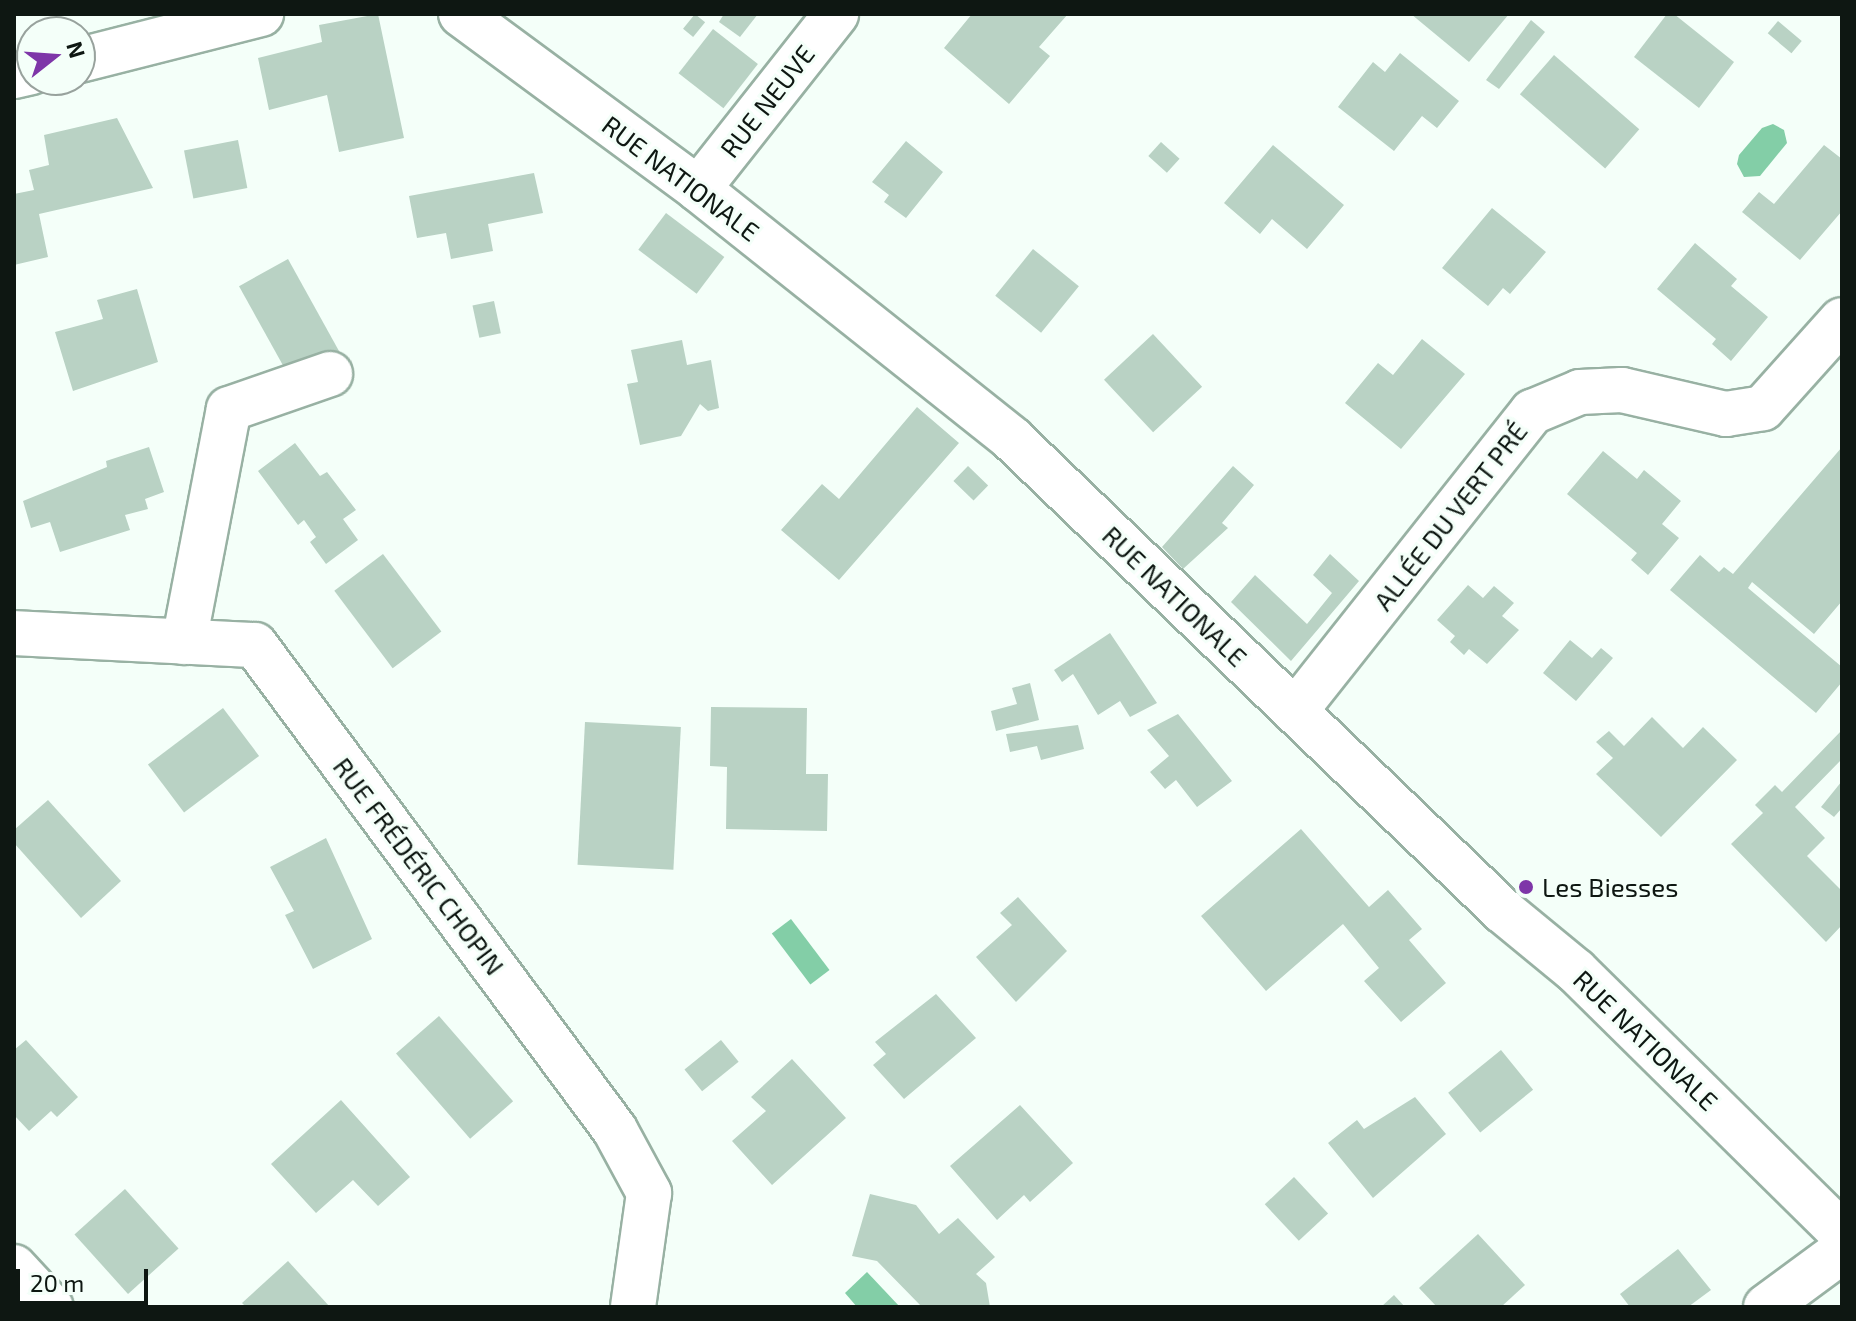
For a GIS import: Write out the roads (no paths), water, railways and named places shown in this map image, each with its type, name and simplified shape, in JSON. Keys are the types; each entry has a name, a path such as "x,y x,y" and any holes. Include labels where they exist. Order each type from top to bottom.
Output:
{"street":[{"path":"96,56 261,14"},
{"name":"RUE NATIONALE","path":"461,14 698,189 1012,439 1503,911 1576,971 1842,1233"},
{"name":"RUE NEUVE","path":"698,189 836,14"},
{"name":"ALLÉE DU VERT PRÉ","path":"1295,711 1532,412 1580,392 1622,390 1726,414 1763,408 1842,320"},
{"path":"184,642 229,409 330,374"},
{"name":"RUE FRÉDÉRIC CHOPIN","path":"14,633 255,645 615,1130 649,1193 633,1307"},
{"path":"1766,1307 1842,1251"},
{"path":"14,1267 51,1307"}],"place":[{"name":"Les Biesses","path":"1526,887"}]}
